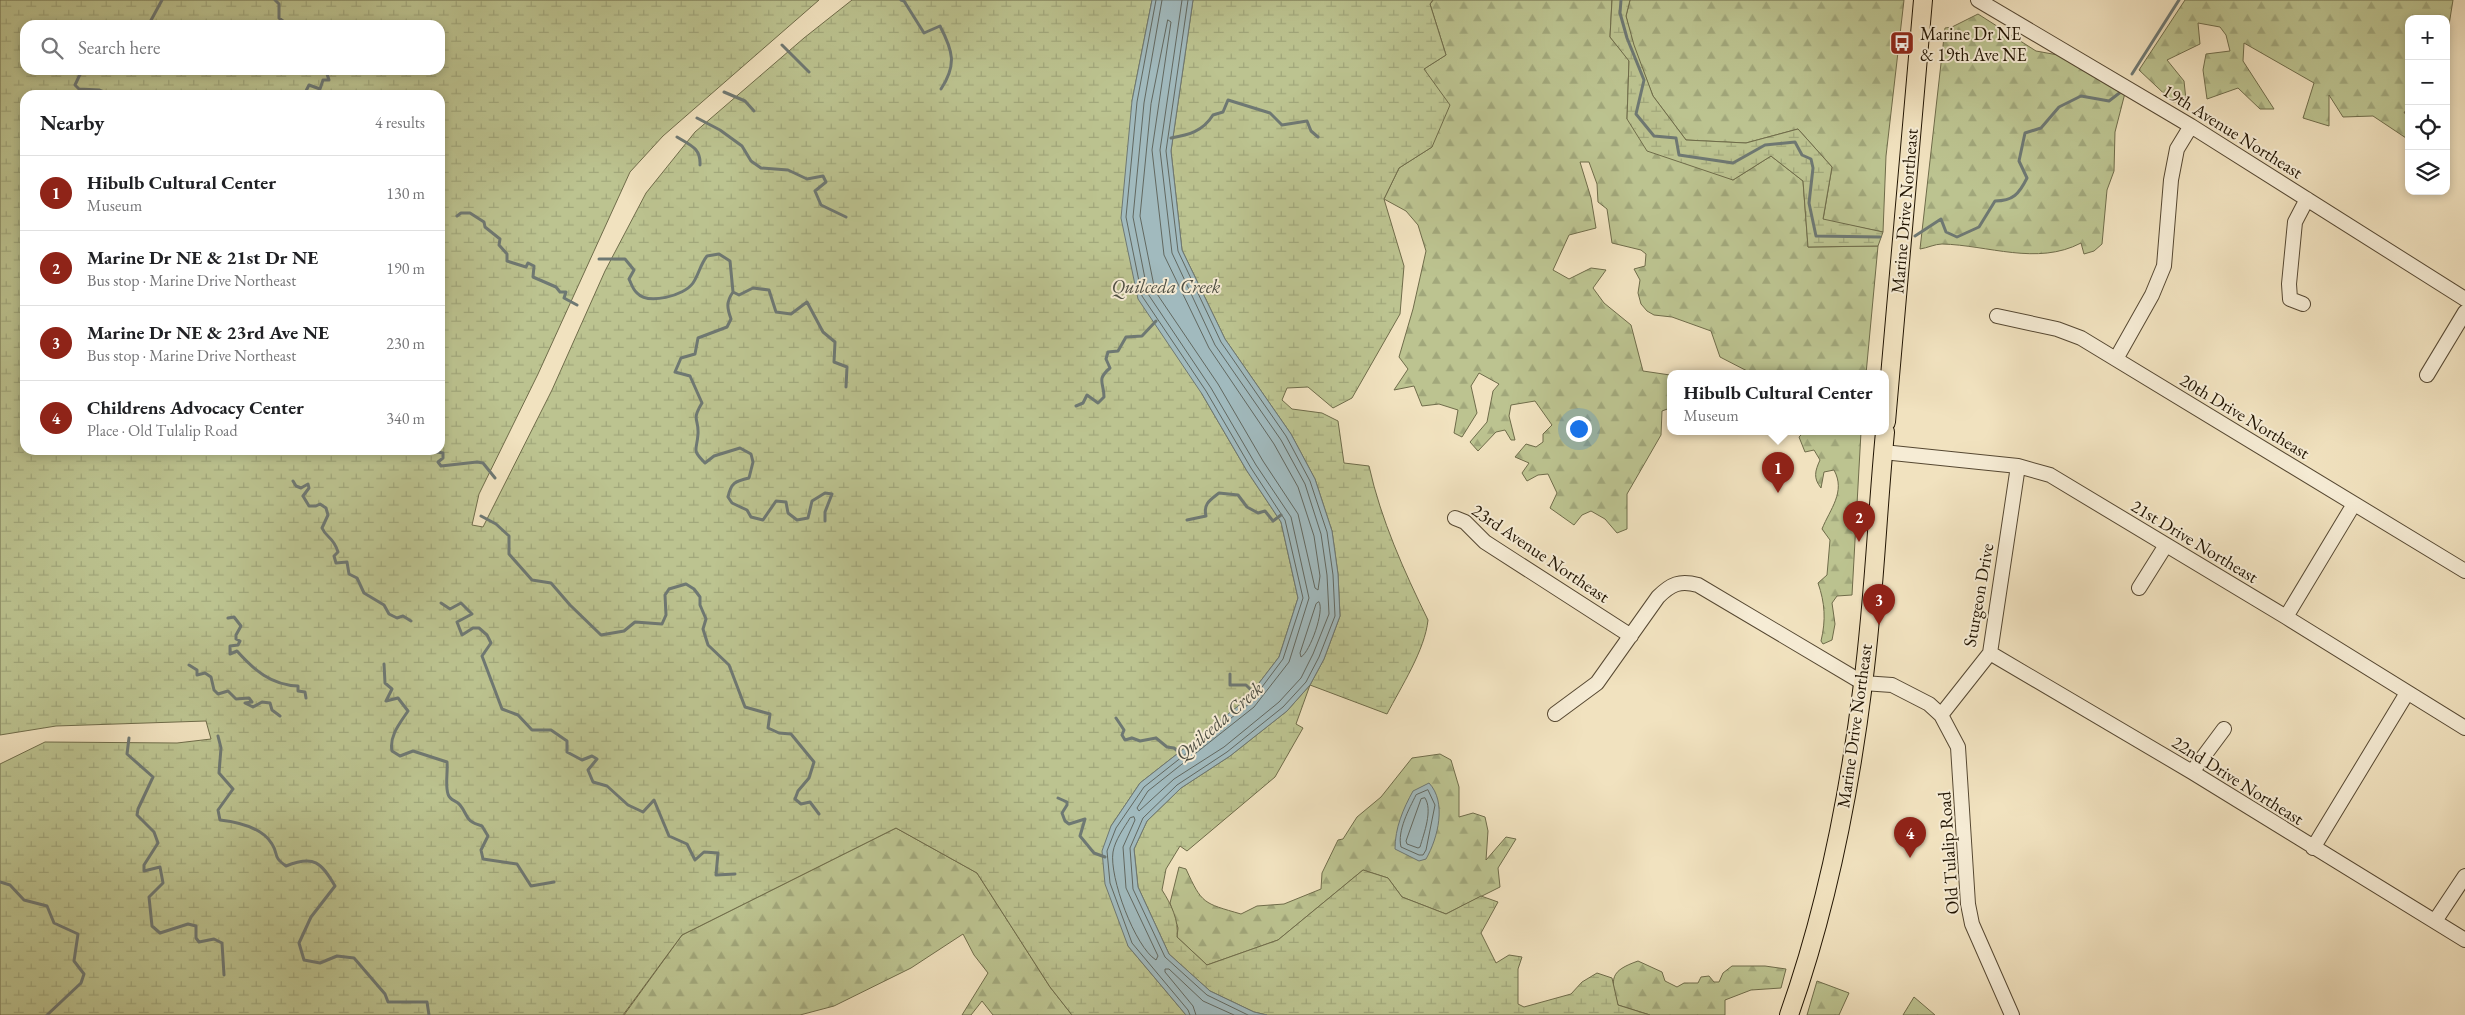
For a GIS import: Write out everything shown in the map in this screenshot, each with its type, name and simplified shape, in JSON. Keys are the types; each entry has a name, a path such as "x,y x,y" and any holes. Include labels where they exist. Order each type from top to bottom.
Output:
{"main road":[{"name":"Marine Drive Northeast","path":"1889,388 1923,0"},
{"name":"Marine Drive Northeast","path":"1789,1015 1835,851 1863,683 1885,435"}],"street":[{"name":"19th Avenue Northeast","path":"1978,0 2191,126 2465,299"},
{"path":"2116,359 2152,295 2164,266 2172,180 2177,149 2191,126"},
{"path":"2303,304 2290,299 2289,284 2295,222 2307,199"},
{"path":"2427,375 2465,312"},
{"name":"20th Drive Northeast","path":"1997,316 2057,329 2081,338 2465,571"},
{"name":"21st Drive Northeast","path":"1883,452 2018,466 2050,475 2286,617 2465,728"},
{"name":"Sturgeon Drive","path":"1941,714 1990,653 2018,466"},
{"path":"2286,617 2354,504"},
{"name":"23rd Avenue Northeast","path":"1455,518 1464,522 1485,542 1631,636"},
{"path":"2139,588 2166,545"},
{"path":"1555,714 1597,683 1658,597 1667,588 1676,583 1689,583 1698,585 1863,683 1892,685 1917,696 1941,714"},
{"name":"22nd Drive Northeast","path":"1990,653 2192,772 2465,940"},
{"path":"2313,848 2407,693"},
{"name":"Old Tulalip Road","path":"1941,714 1958,746 1968,904 1972,924 2012,1015"},
{"path":"2192,772 2224,729"},
{"path":"2435,921 2465,876"}],"green space":[{"path":"0,0 819,0 663,136 630,172 538,374 479,494 472,525 483,527 552,390 605,271 646,193 695,132 804,38 852,0 1152,0 1132,101 1202,394 1247,471 1281,522 1298,598 1279,657 1246,700 1140,783 1111,826 1128,946 1186,1015 1072,1015 1050,987 977,873 896,828 682,935 623,1015 0,1015 0,764 45,742 177,743 211,739 206,721 56,726 0,735"},
{"path":"1193,0 1433,0 1430,4 1446,55 1424,69 1450,105 1432,147 1399,168 1384,199 1404,266 1400,314 1352,398 1333,408 1308,387 1287,388 1282,400 1292,409 1322,413 1338,421 1344,463 1369,466 1380,506 1394,545 1428,620 1426,632 1417,656 1387,714 1310,685 1324,659 1340,616 1338,574 1332,531 1315,479 1291,434 1225,339 1182,250 1171,151"},
{"path":"1433,0 1612,0 1610,37 1629,60 1627,119 1733,180 1771,156 1803,181 1808,247 1878,246 1866,370 1745,370 1720,357 1711,331 1672,317 1654,315 1647,311 1641,304 1638,293 1640,280 1634,269 1645,266 1646,254 1641,250 1612,243 1607,209 1598,202 1597,184 1589,162 1580,162 1591,198 1596,228 1569,235 1553,270 1569,279 1591,268 1606,270 1593,288 1604,303 1631,325 1643,371 1667,375 1667,409 1662,411 1661,435 1627,494 1627,529 1617,533 1605,519 1591,511 1582,515 1574,525 1550,508 1557,493 1548,474 1538,475 1527,481 1522,473 1529,463 1515,457 1526,444 1536,447 1543,442 1543,434 1552,425 1535,401 1511,405 1509,416 1515,440 1511,440 1505,430 1496,432 1478,451 1470,442 1487,422 1493,391 1499,384 1479,373 1471,386 1477,413 1462,437 1454,433 1458,410 1439,404 1422,406 1414,386 1394,390 1408,369 1399,357 1413,309 1426,251 1418,225 1406,211 1384,199 1399,168 1432,147 1424,69 1446,55 1430,4"},
{"path":"1612,0 1630,0 1626,16 1634,45 1653,96 1686,140 1746,143 1798,129 1832,167 1823,219 1883,232 1878,246 1808,247 1803,181 1771,156 1733,180 1647,151 1627,119 1629,61 1610,37"},
{"path":"1630,0 1904,0 1886,156 1883,232 1823,220 1832,167 1798,129 1746,143 1686,140 1653,96 1633,45 1626,16"},
{"path":"2185,0 2453,0 2450,19 2450,15 2405,15 2405,137 2373,116 2343,117 2329,95 2329,126 2303,118 2314,83 2244,43 2243,61 2274,109 2260,109 2238,88 2207,99 2203,70 2206,54 2230,51 2226,35 2220,27 2198,23 2200,44 2167,60 2184,81 2186,100 2173,102 2139,70"},
{"path":"1978,14 2036,51 2069,57 2125,93 2115,132 2114,171 2107,190 2102,244 2094,251 2084,254 2081,243 2064,250 2030,254 1942,244 1920,249 1945,28 1952,27"},
{"path":"1801,435 1861,435 1852,595 1837,596 1832,603 1835,624 1832,640 1823,644 1821,641 1824,612 1818,583 1827,575 1830,540 1822,529 1836,500 1838,486 1834,470 1824,472 1821,488 1816,474 1820,460 1814,450 1805,452 1799,437"},
{"path":"1310,685 1296,724 1303,728 1275,777 1187,851 1180,846 1166,869 1162,890 1174,912 1177,924 1177,937 1207,965 1278,940 1363,870 1388,878 1402,897 1446,914 1481,896 1498,902 1481,933 1496,963 1509,955 1522,957 1518,969 1518,1004 1524,1007 1571,994 1582,982 1597,973 1612,978 1618,1005 1650,1015 1267,1015 1254,1012 1210,991 1169,954 1138,887 1134,849 1147,821 1181,788 1230,756 1287,711"},
{"path":"1440,754 1451,760 1459,787 1459,817 1473,813 1485,817 1488,831 1486,860 1506,837 1516,839 1498,868 1500,887 1446,914 1402,897 1388,878 1363,870 1278,940 1207,965 1177,937 1178,928 1170,903 1179,867 1186,869 1200,896 1205,900 1211,904 1241,914 1257,906 1284,904 1321,889 1322,873 1338,840 1343,839 1357,817 1381,797 1412,758"},
{"path":"896,828 977,873 1050,987 1072,1015 993,1015 982,1001 971,1015 962,1015 988,973 974,955 963,934 911,968 834,1006 800,1015 624,1015 682,935"},
{"path":"1638,961 1662,972 1665,981 1677,987 1684,983 1698,983 1701,977 1709,976 1714,982 1719,982 1723,973 1732,966 1765,966 1786,969 1781,988 1751,990 1725,1000 1725,1015 1650,1015 1618,1005 1615,996 1613,982 1617,972"},
{"path":"1817,981 1849,993 1839,1015 1807,1015"},
{"path":"1914,997 1935,1015 1903,1015"}],"water":[{"name":"Quilceda Creek","path":"1152,0 1193,0 1171,151 1182,250 1225,339 1291,434 1315,479 1332,531 1338,574 1340,616 1324,659 1310,685 1287,711 1230,756 1181,788 1147,821 1134,849 1138,887 1169,954 1210,991 1254,1012 1267,1015 1186,1015 1128,946 1105,884 1102,851 1111,826 1140,783 1246,700 1279,657 1298,598 1281,522 1247,471 1202,394 1138,299 1121,218 1132,101"},
{"path":"1429,783 1435,791 1438,800 1439,820 1434,841 1426,859 1419,861 1395,849 1395,841 1400,819 1413,791"}],"waterway":[{"path":"151,20 162,0"},
{"path":"275,0 279,4 279,18 282,20"},
{"path":"901,0 904,1 924,33 940,26 948,43 951,65 941,89"},
{"path":"1621,0 1620,13 1627,38 1644,80 1636,114 1654,136 1676,138 1679,155 1733,163 1765,145 1795,142 1802,155 1811,159 1813,168 1809,203 1816,236 1880,237"},
{"path":"2132,74 2179,0"},
{"path":"782,45 809,72"},
{"path":"80,75 75,85 79,89 99,90"},
{"path":"306,90 309,85 320,89 323,80 329,80 327,75"},
{"path":"1915,236 1941,219 1946,232 1957,237 1979,227 1995,201 2006,200 2015,196 2027,178 2019,161 2025,133 2041,128 2059,107 2081,96 2109,101 2122,91"},
{"path":"724,92 745,101 754,111"},
{"path":"1171,138 1190,134 1200,129 1213,115 1223,112 1228,100 1270,113 1282,125 1307,121 1311,131 1318,137"},
{"path":"697,118 720,130 742,146 751,161 761,168 788,170 807,179 823,176 826,182 815,191 821,205 846,217"},
{"path":"677,137 697,151 700,165"},
{"path":"457,216 461,213 470,213 484,222 485,227 500,239 499,245 507,254 507,261 526,267 528,263 534,266 533,277 556,287 560,292 566,292 564,298 577,305"},
{"path":"599,259 625,259 634,270 629,279 636,292 642,297 657,299 674,295 688,288 695,280 707,256 719,254 730,261 733,292 739,295 753,288 769,290 776,312 791,314 807,302 823,332 835,342 834,362 847,367 846,387"},
{"path":"733,292 728,302 731,319 727,327 698,338 695,354 681,358 675,372 690,376 702,403 696,416 698,429 696,452 705,463 714,456 740,448 751,454 753,462 749,478 734,483 728,497 732,503 747,510 751,517 763,520 776,501 786,502 788,513 797,520 808,518 812,501 825,493 832,494 825,512 825,521"},
{"path":"1076,406 1083,403 1087,395 1098,403 1104,397 1102,378 1110,368 1106,359 1108,352 1118,351 1126,337 1142,336 1156,321"},
{"path":"443,455 443,458 438,462 441,466 483,463 495,478"},
{"path":"293,481 296,486 301,488 308,484 309,488 303,496 309,506 320,504 326,508 328,515 322,528 336,547 338,552 334,556 336,563 347,562 349,574 357,578 364,593 384,605 389,614 397,618 403,616 411,621"},
{"path":"1187,520 1206,516 1206,505 1219,493 1238,495 1247,507 1258,513 1265,511 1273,521 1281,515"},
{"path":"481,516 496,524 509,536 509,554 532,580 551,583 570,605 601,635 624,631 635,622 662,624 666,615 665,595 669,589 686,584 694,589 700,597 700,605 706,619 703,629 708,645 729,665 745,707 770,714 768,728 779,733 791,734 814,762 809,778 798,791 795,799 801,804 810,802 819,814"},
{"path":"441,603 450,609 461,603 472,614 457,622 462,635 473,628 479,628 487,635 491,643 482,656 502,709 518,715 532,730 551,730 567,741 567,752 582,760 592,756 597,759 588,770 593,782 607,786 628,805 643,812 654,800 669,836 687,844 695,860 704,852 718,853 716,875 735,874"},
{"path":"228,618 234,617 241,626 236,635 236,639 240,641 238,645 230,646 230,654 237,651 264,675 279,683 298,686 298,691 305,692 306,698"},
{"path":"384,664 385,683 392,689 386,701 398,698 408,711 394,735 391,745 392,751 400,756 413,751 447,762 447,790 449,796 460,805 472,822 482,826 488,836 481,850 483,859 517,864 531,886 554,882"},
{"path":"189,665 197,670 197,675 205,673 211,677 214,690 218,694 228,691 236,699 249,698 252,702 245,703 253,707 262,702 270,703 272,710 280,716"},
{"path":"1230,674 1230,685 1246,685 1254,693"},
{"path":"1116,718 1124,730 1122,735 1125,740 1132,738 1140,741 1156,738 1167,747 1174,748 1181,754"},
{"path":"218,736 221,748 219,773 233,789 218,810 220,820 249,826 262,833 272,844 277,858 286,866 304,861 316,863 321,866 335,886 311,917 299,943 304,960 320,963 337,956 354,958 385,994 388,1002 427,1002 429,1015"},
{"path":"129,738 127,754 153,777 137,815 154,832 158,843 144,865 144,871 160,867 163,883 149,897 152,926 160,933 188,924 196,926 196,938 199,942 214,939 222,943 224,975"},
{"path":"1058,798 1067,802 1062,813 1065,821 1069,824 1085,819 1080,836 1094,853 1105,857"},
{"path":"0,882 10,885 24,900 47,906 54,923 78,934 74,961 84,974 81,983 47,1015"}],"place":[{"name":"Marine Dr NE & 19th Ave NE","path":"1902,43"},
{"name":"Hibulb Cultural Center","path":"1778,493"},
{"name":"Marine Dr NE & 21st Dr NE","path":"1859,542"},
{"name":"Marine Dr NE & 23rd Ave NE","path":"1879,625"},
{"name":"Childrens Advocacy Center","path":"1910,858"}]}
